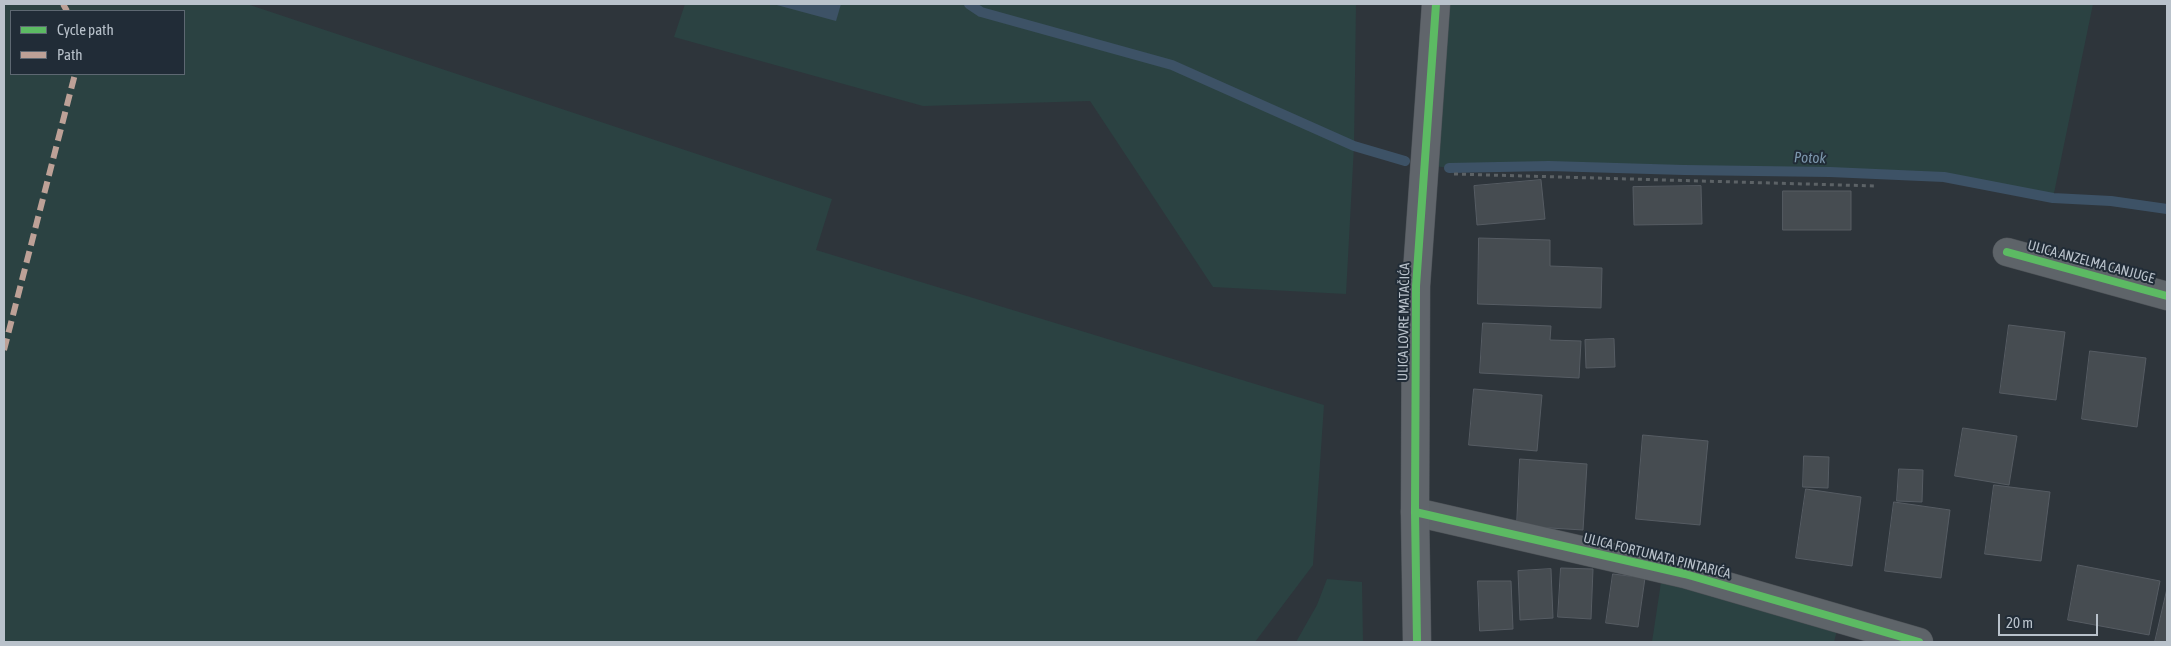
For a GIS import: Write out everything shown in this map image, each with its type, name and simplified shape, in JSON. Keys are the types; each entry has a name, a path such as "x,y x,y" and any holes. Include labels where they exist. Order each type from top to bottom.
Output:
{"main road":[{"name":"ULICA LOVRE MATAČIĆA","path":"1417,642 1415,512 1416,286 1436,4"}],"street":[{"name":"ULICA ANZELMA CANJUGE","path":"2007,252 2167,296"},
{"name":"ULICA FORTUNATA PINTARIĆA","path":"1415,512 1685,574 1919,642"}],"path":[{"path":"1424,173 1876,186"}],"green space":[{"path":"4,4 247,4 832,199 816,250 1324,405 1313,565 1255,642 4,642"},
{"path":"685,4 1356,4 1354,146 1346,294 1213,287 1090,101 923,106 674,37"},
{"path":"1437,4 2093,4 2053,198 1944,177 1830,172 1549,166 1449,168 1427,165"},
{"path":"1663,569 1840,619 1834,642 1652,642"},
{"path":"1327,579 1362,582 1363,642 1296,642 1317,605"}],"water":[{"path":"773,4 841,4 836,21"}],"building":[{"path":"1541,180 1545,219 1477,225 1474,186"},
{"path":"1701,186 1702,224 1634,225 1633,187"},
{"path":"1783,191 1851,191 1851,230 1783,230"},
{"path":"1479,238 1550,240 1550,266 1602,268 1601,308 1478,304"},
{"path":"1483,323 1551,326 1550,340 1581,341 1579,378 1480,373"},
{"path":"2009,325 2065,332 2056,400 2000,393"},
{"path":"1614,339 1615,367 1586,368 1585,340"},
{"path":"2090,351 2146,358 2137,427 2082,419"},
{"path":"1474,389 1542,395 1537,451 1469,445"},
{"path":"1963,428 2017,436 2009,485 1955,476"},
{"path":"1643,435 1708,441 1700,525 1636,519"},
{"path":"1804,456 1829,457 1828,488 1803,487"},
{"path":"1520,459 1587,464 1583,530 1517,526"},
{"path":"1899,469 1923,470 1922,502 1897,501"},
{"path":"1994,485 2050,492 2041,561 1985,554"},
{"path":"1806,489 1861,497 1852,566 1796,558"},
{"path":"1894,502 1950,510 1941,578 1885,571"},
{"path":"2078,565 2160,581 2149,635 2068,620"},
{"path":"1561,568 1593,569 1591,619 1558,617"},
{"path":"1551,569 1553,618 1520,620 1518,571"},
{"path":"1613,574 1645,578 1638,627 1606,623"},
{"path":"1478,581 1511,581 1513,629 1480,631"},
{"path":"2167,589 2167,642 2155,642"}],"waterway":[{"path":"969,4 981,12 1172,65 1354,146 1405,161"},
{"name":"Potok","path":"1449,168 1549,166 1830,172 1944,177 2053,198 2111,201 2167,209"}],"marked path":[{"path":"63,4 66,10"},
{"path":"4,350 75,75"}],"cycle path":[{"path":"1417,642 1415,512 1416,286 1436,4"},
{"path":"2007,252 2167,296"},
{"path":"1415,512 1685,574 1919,642"}]}
